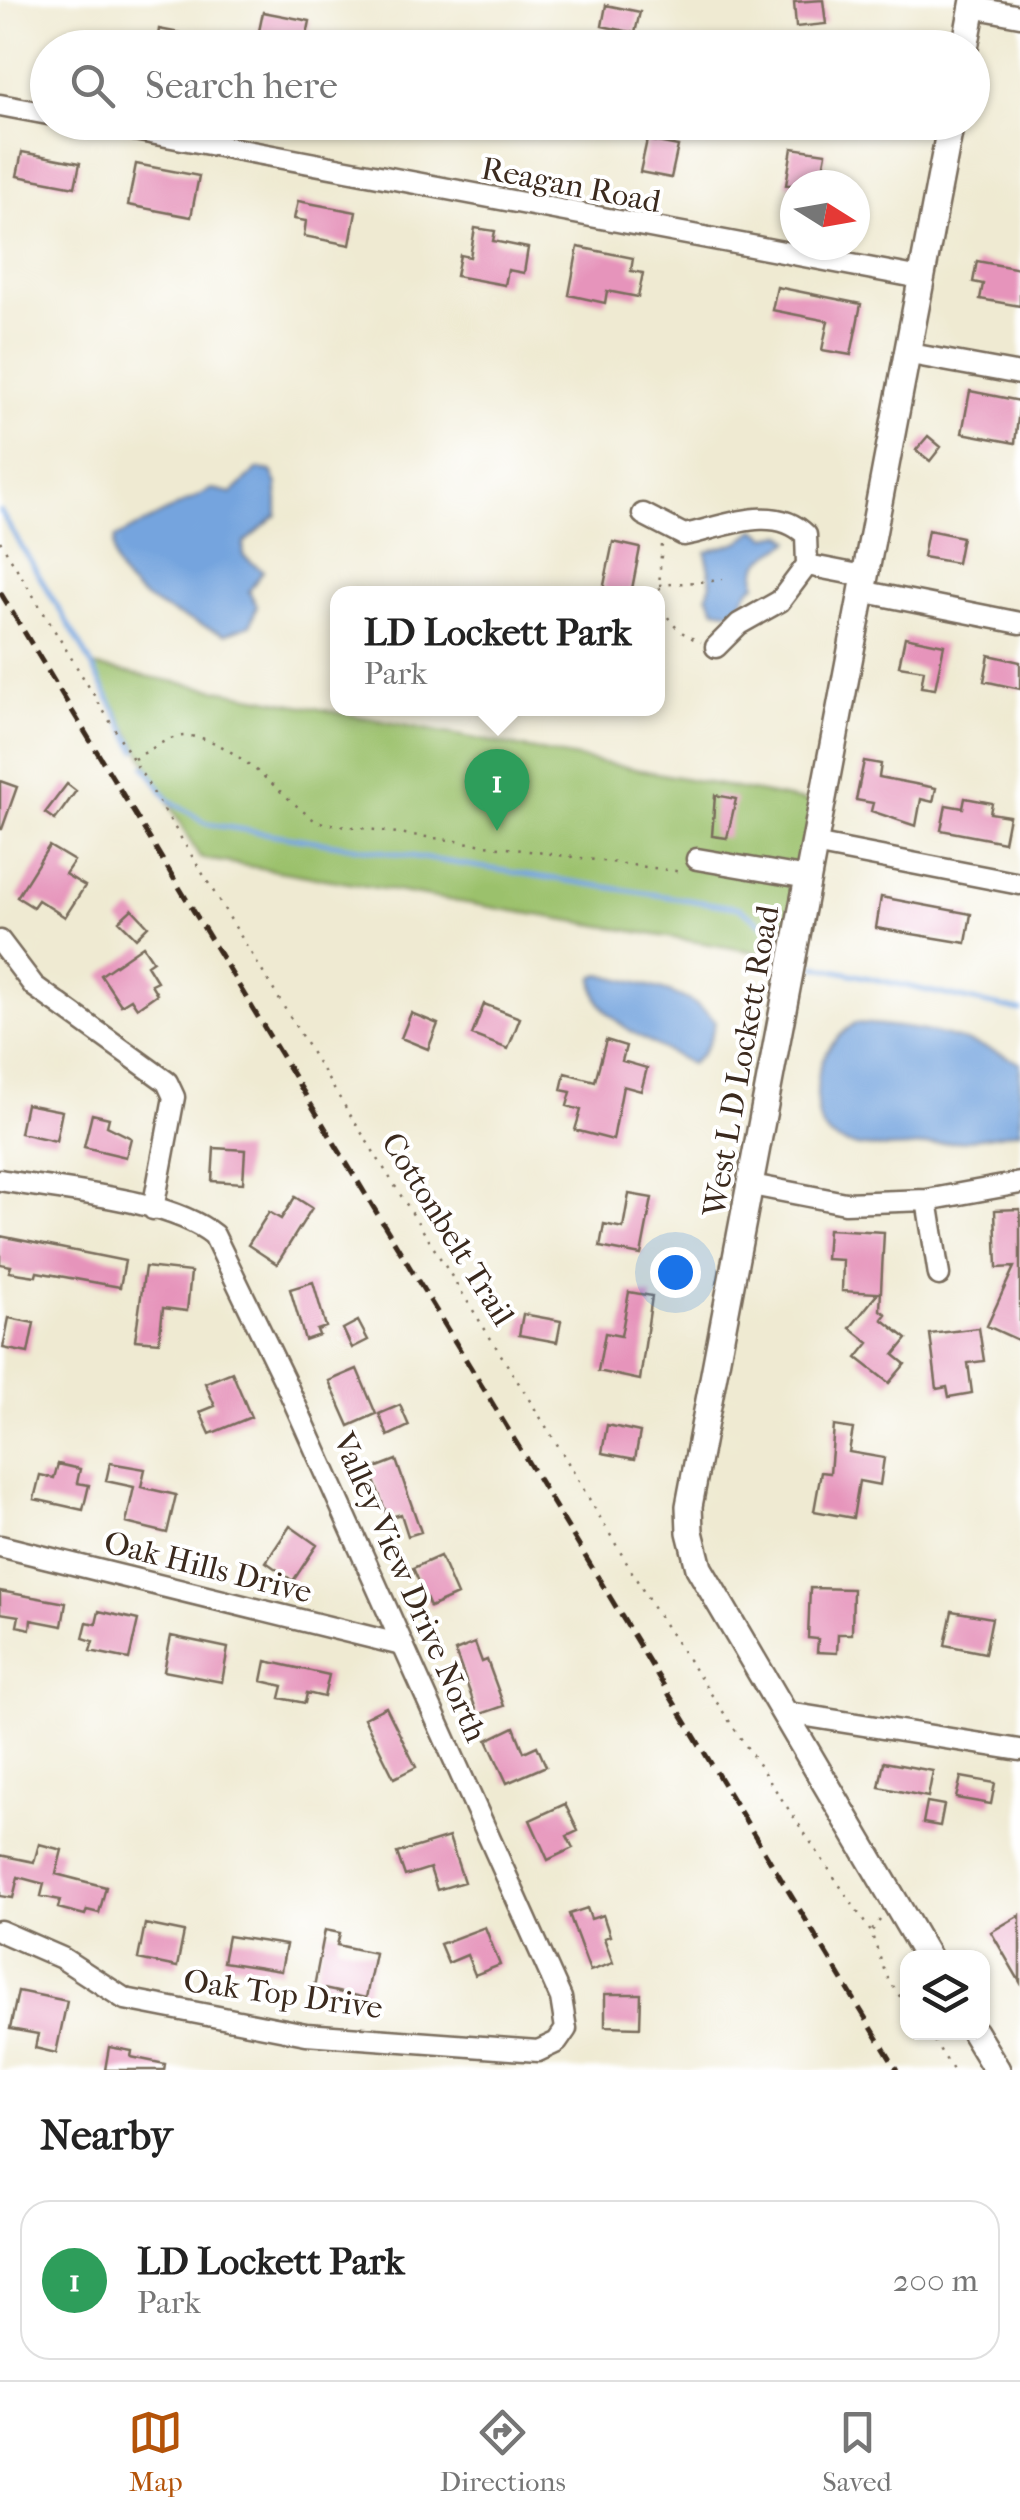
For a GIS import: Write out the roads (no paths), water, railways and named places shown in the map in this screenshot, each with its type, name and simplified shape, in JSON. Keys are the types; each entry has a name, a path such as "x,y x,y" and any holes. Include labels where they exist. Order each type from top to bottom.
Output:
{"main road":[{"path":"968,30 973,4"},
{"name":"West L D Lockett Road","path":"923,1950 699,1568 690,1532 696,1464 752,1185 750,1171 948,140"},
{"path":"979,2040 997,2070"}],"street":[{"path":"973,4 1020,16"},
{"path":"0,105 30,111"},
{"name":"Reagan Road","path":"188,140 921,278"},
{"path":"905,353 1020,374"},
{"path":"643,514 684,535 742,520 787,522 806,534 808,565 780,601 740,624 716,648"},
{"path":"808,565 1020,623"},
{"path":"814,844 1020,884"},
{"path":"697,858 808,878"},
{"path":"0,941 34,986 168,1082 174,1097 153,1209"},
{"name":"Valley View Drive North","path":"0,1180 153,1209 202,1225 214,1235 286,1384 561,1998 566,2028"},
{"path":"752,1185 844,1203 927,1200 1020,1183"},
{"path":"927,1200 940,1275"},
{"name":"Oak Hills Drive","path":"0,1546 402,1645"},
{"path":"782,1712 1020,1750"},
{"name":"Oak Top Drive","path":"0,1931 62,1958 125,1999 306,2034 538,2051 557,2042 566,2028"}],"water":[{"path":"258,469 271,471 277,484 277,515 244,543 243,556 263,571 249,591 257,606 250,625 225,634 169,611 133,589 114,558 115,538 212,489 232,493"},
{"path":"756,529 767,537 783,534 791,541 761,562 756,584 737,609 715,609 707,595 711,583 706,552 741,541"},
{"path":"601,974 678,995 705,1011 715,1022 704,1051 690,1064 614,1019 596,993 594,977"},
{"path":"855,1023 939,1034 1020,1063 1020,1131 894,1148 846,1144 830,1136 820,1122 819,1071 838,1037"}],"waterway":[{"path":"0,511 82,647 136,750"},
{"path":"145,766 168,799 207,824 740,908 778,935"},
{"path":"815,966 1020,1011"}],"railway":[{"path":"0,592 897,2070"}],"place":[{"name":"LD Lockett Park","path":"497,831"}]}
